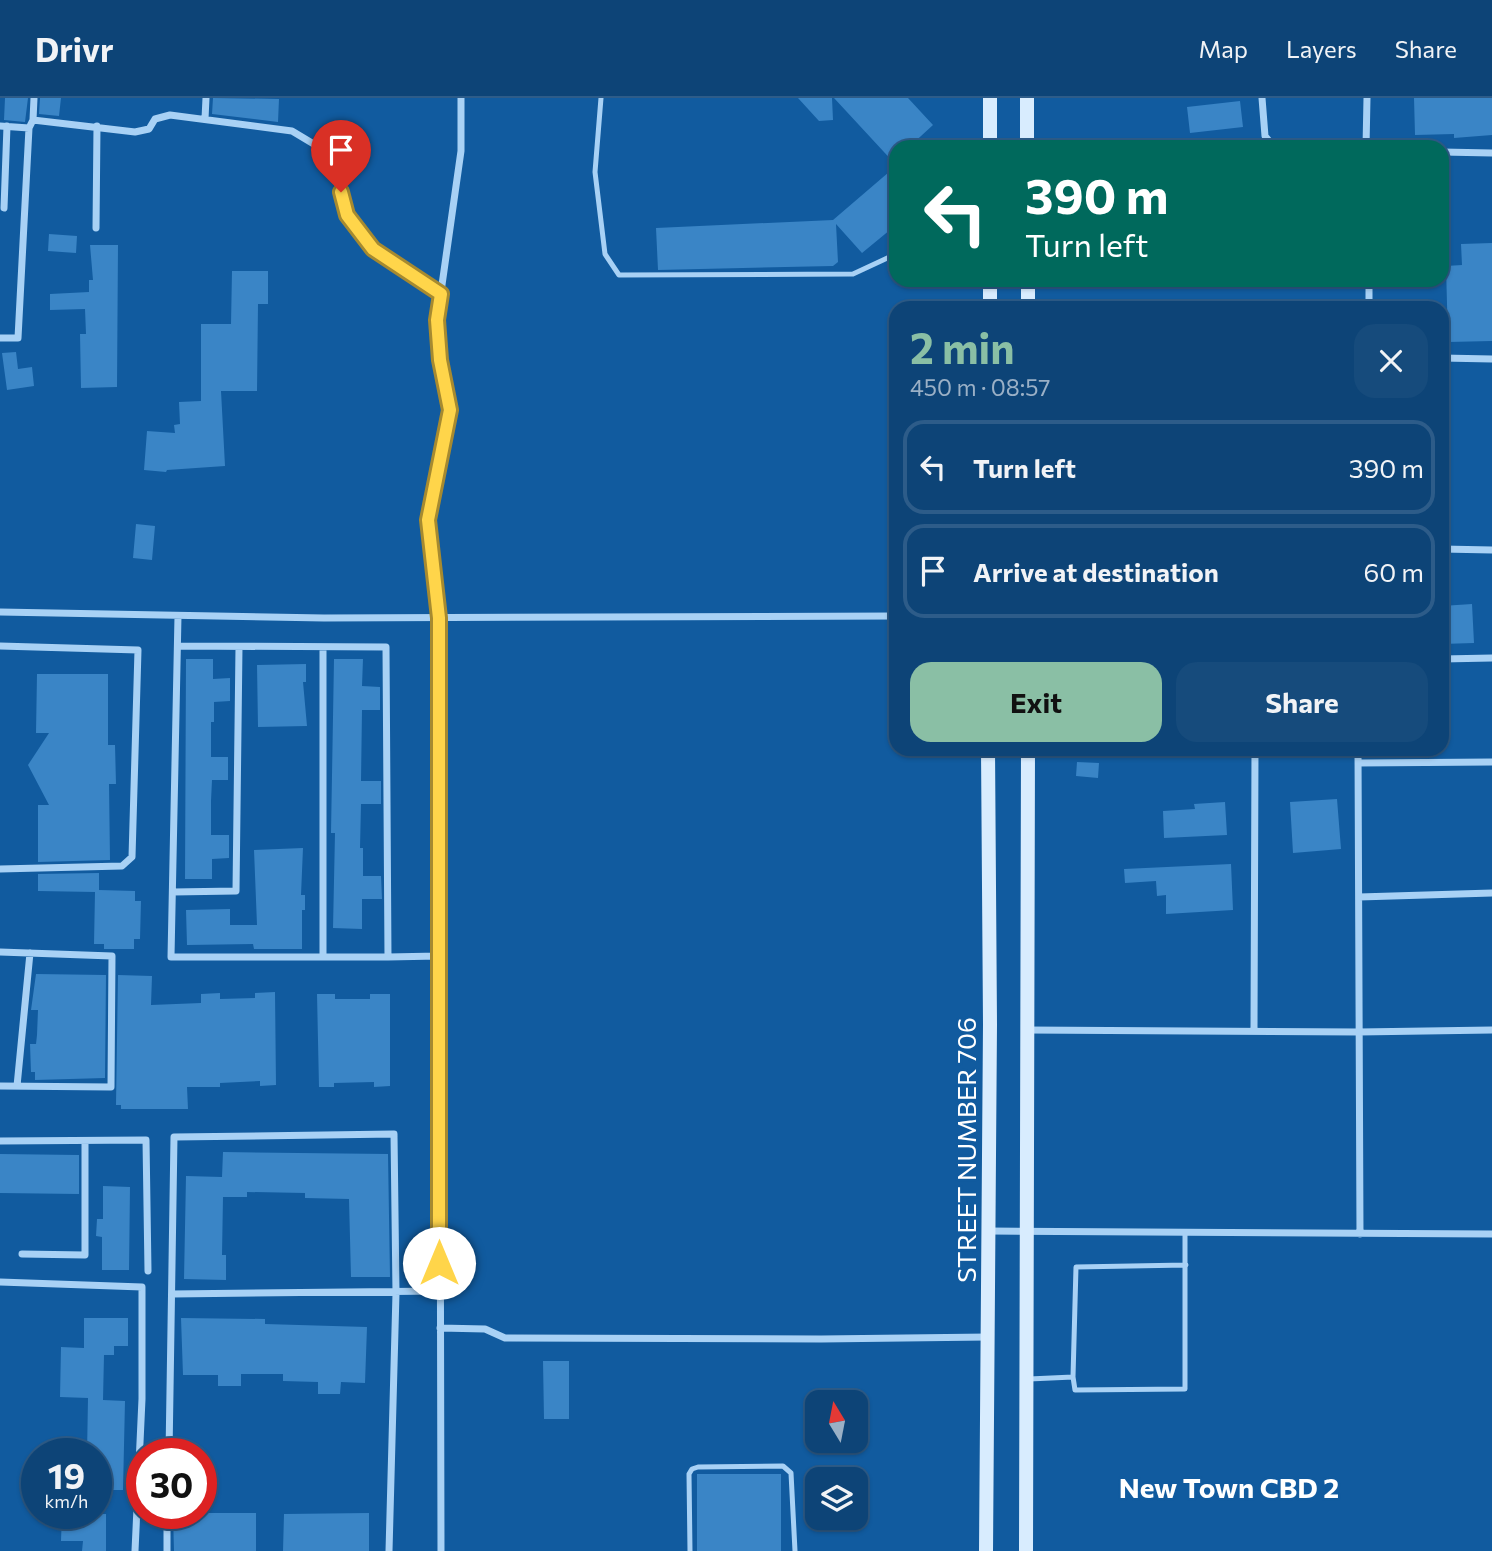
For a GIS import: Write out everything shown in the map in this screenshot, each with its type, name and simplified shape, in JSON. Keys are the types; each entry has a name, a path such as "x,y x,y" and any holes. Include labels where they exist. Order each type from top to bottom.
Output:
{"street":[{"path":"0,338 18,338 29,128 33,120 34,98"},
{"path":"205,119 206,98"},
{"path":"441,1551 439,618 428,520 450,410 440,360 437,320 461,151 461,98"},
{"path":"990,98 990,140"},
{"path":"1027,98 1027,140"},
{"path":"1262,98 1265,135 1269,140"},
{"path":"1367,98 1367,140"},
{"path":"33,120 97,125 135,132 149,129 155,119 170,114 292,131 317,146 334,170 347,215 373,249 441,294"},
{"path":"96,228 97,125"},
{"path":"4,208 4,126 29,128"},
{"path":"1449,152 1492,153"},
{"path":"1449,358 1492,359"},
{"path":"1449,549 1492,550"},
{"path":"0,612 439,618 889,616"},
{"path":"178,616 172,957 438,956"},
{"path":"0,646 138,650 132,857 122,866 0,869"},
{"path":"178,646 386,647 388,957"},
{"path":"173,892 236,891 239,647"},
{"path":"323,648 323,957"},
{"path":"1449,659 1492,658"},
{"name":"STREET NUMBER 706","path":"986,1551 989,1231 988,756"},
{"path":"1028,756 1025,1230 1028,1549"},
{"path":"1254,1031 1255,756"},
{"path":"1358,756 1360,1234"},
{"path":"1358,763 1492,762"},
{"path":"1359,897 1492,893"},
{"path":"0,952 112,956 111,1087 0,1086"},
{"path":"17,1086 30,953"},
{"path":"1026,1030 1492,1030"},
{"path":"169,1438 174,1138 394,1134 396,1293 389,1551"},
{"path":"0,1141 146,1140 148,1271"},
{"path":"22,1254 85,1255 85,1141"},
{"path":"989,1231 1492,1234"},
{"path":"0,1282 142,1287 142,1399 135,1551"},
{"path":"172,1294 439,1291"},
{"path":"440,1328 485,1329 505,1338 821,1339 988,1336"},
{"path":"167,1529 167,1551"},
{"path":"974,1551 987,1533"}],"lane":[{"path":"601,98 595,172 605,254 619,275 853,274 889,257"},
{"path":"1185,1232 1186,1265 1185,1390 1075,1390 1073,1377 1076,1267 1186,1265"},
{"path":"1026,1379 1073,1377"},
{"path":"690,1551 692,1469 783,1466 791,1473 795,1551"}],"building":[{"path":"5,98 28,98 25,122 4,120"},
{"path":"40,98 61,98 59,116 39,114"},
{"path":"213,98 279,99 278,122 212,114"},
{"path":"798,98 832,98 833,120 819,121"},
{"path":"834,98 908,98 933,125 917,140 889,140 889,157"},
{"path":"1414,98 1492,98 1492,135 1454,138 1454,134 1415,135"},
{"path":"1240,101 1243,127 1190,133 1187,107"},
{"path":"889,172 889,231 862,253 836,224 838,262 833,266 658,270 656,228 833,220"},
{"path":"49,234 77,236 76,253 48,251"},
{"path":"1492,243 1492,341 1449,342 1447,287 1449,287 1449,266 1462,265 1461,244"},
{"path":"90,245 118,245 117,387 81,388 80,334 86,334 85,309 50,310 50,294 89,292 89,280 93,280"},
{"path":"232,271 268,271 268,304 258,304 257,391 221,391 225,466 166,472 144,470 147,431 175,433 174,425 180,424 179,402 201,401 201,324 231,324"},
{"path":"16,352 18,369 32,367 34,386 7,390 2,353"},
{"path":"136,524 155,526 152,560 133,558"},
{"path":"1472,604 1474,643 1449,644 1449,606"},
{"path":"186,659 213,659 213,679 230,678 230,701 214,702 214,722 211,722 211,757 228,757 228,780 212,780 211,835 229,835 229,858 212,859 212,879 185,879"},
{"path":"334,659 363,659 362,686 380,687 380,710 362,710 361,781 381,781 381,804 361,804 360,848 363,848 363,876 381,876 382,899 362,899 362,929 333,928 335,833 331,833"},
{"path":"306,664 306,682 303,682 307,726 258,727 257,665"},
{"path":"37,674 108,674 108,745 115,745 116,784 109,784 110,860 38,862 38,805 49,805 28,765 49,733 36,733"},
{"path":"1077,762 1099,763 1098,778 1076,776"},
{"path":"1337,799 1341,849 1293,853 1290,802"},
{"path":"1225,802 1227,835 1164,838 1163,811 1195,809 1194,804"},
{"path":"303,848 301,895 305,895 305,910 302,910 302,949 254,949 253,944 187,945 186,910 230,909 230,925 257,925 254,850"},
{"path":"1231,864 1233,910 1166,914 1166,895 1157,896 1156,881 1125,883 1124,869"},
{"path":"99,873 99,890 135,891 135,901 141,901 140,939 134,939 134,949 104,949 104,944 94,944 95,892 38,891 38,874"},
{"path":"36,974 106,975 105,1078 35,1080 35,1072 31,1072 30,1044 36,1044 37,1035 38,1010 31,1010"},
{"path":"118,975 152,976 151,1005 201,1003 201,994 220,993 220,999 255,998 255,993 275,992 276,1085 260,1086 260,1081 220,1083 220,1087 187,1087 188,1109 121,1109 121,1105 116,1105"},
{"path":"317,994 335,994 335,999 370,999 370,994 390,994 390,1086 374,1087 374,1082 334,1083 334,1087 319,1087"},
{"path":"223,1152 388,1154 390,1277 351,1277 349,1199 305,1198 305,1193 247,1192 247,1197 223,1197 222,1255 226,1255 226,1280 184,1279 186,1176 222,1177"},
{"path":"0,1154 79,1155 79,1194 0,1193"},
{"path":"103,1186 130,1187 129,1270 102,1270 102,1237 96,1236 97,1219 103,1219"},
{"path":"84,1318 128,1318 128,1346 114,1346 114,1355 104,1355 103,1400 125,1401 123,1490 112,1490 112,1438 87,1438 88,1398 60,1397 61,1347 84,1348"},
{"path":"181,1318 265,1319 265,1324 367,1327 365,1383 341,1382 340,1394 318,1394 318,1382 283,1381 283,1374 241,1374 241,1386 218,1386 218,1375 183,1375"},
{"path":"543,1361 569,1361 569,1419 544,1419"},
{"path":"697,1474 781,1474 781,1551 697,1551"},
{"path":"217,1513 256,1513 256,1551 174,1551 173,1529 217,1529"},
{"path":"369,1513 369,1551 283,1551 284,1514"},
{"path":"61,1529 106,1529 106,1551 82,1551 83,1541 61,1541"}],"district":[{"name":"New Town CBD 2","path":"1229,1487"}],"route":[{"path":"341,192 347,215 373,249 441,294 437,320 440,360 450,410 444,450 433,484 428,520 439,618 439,1263"}]}
